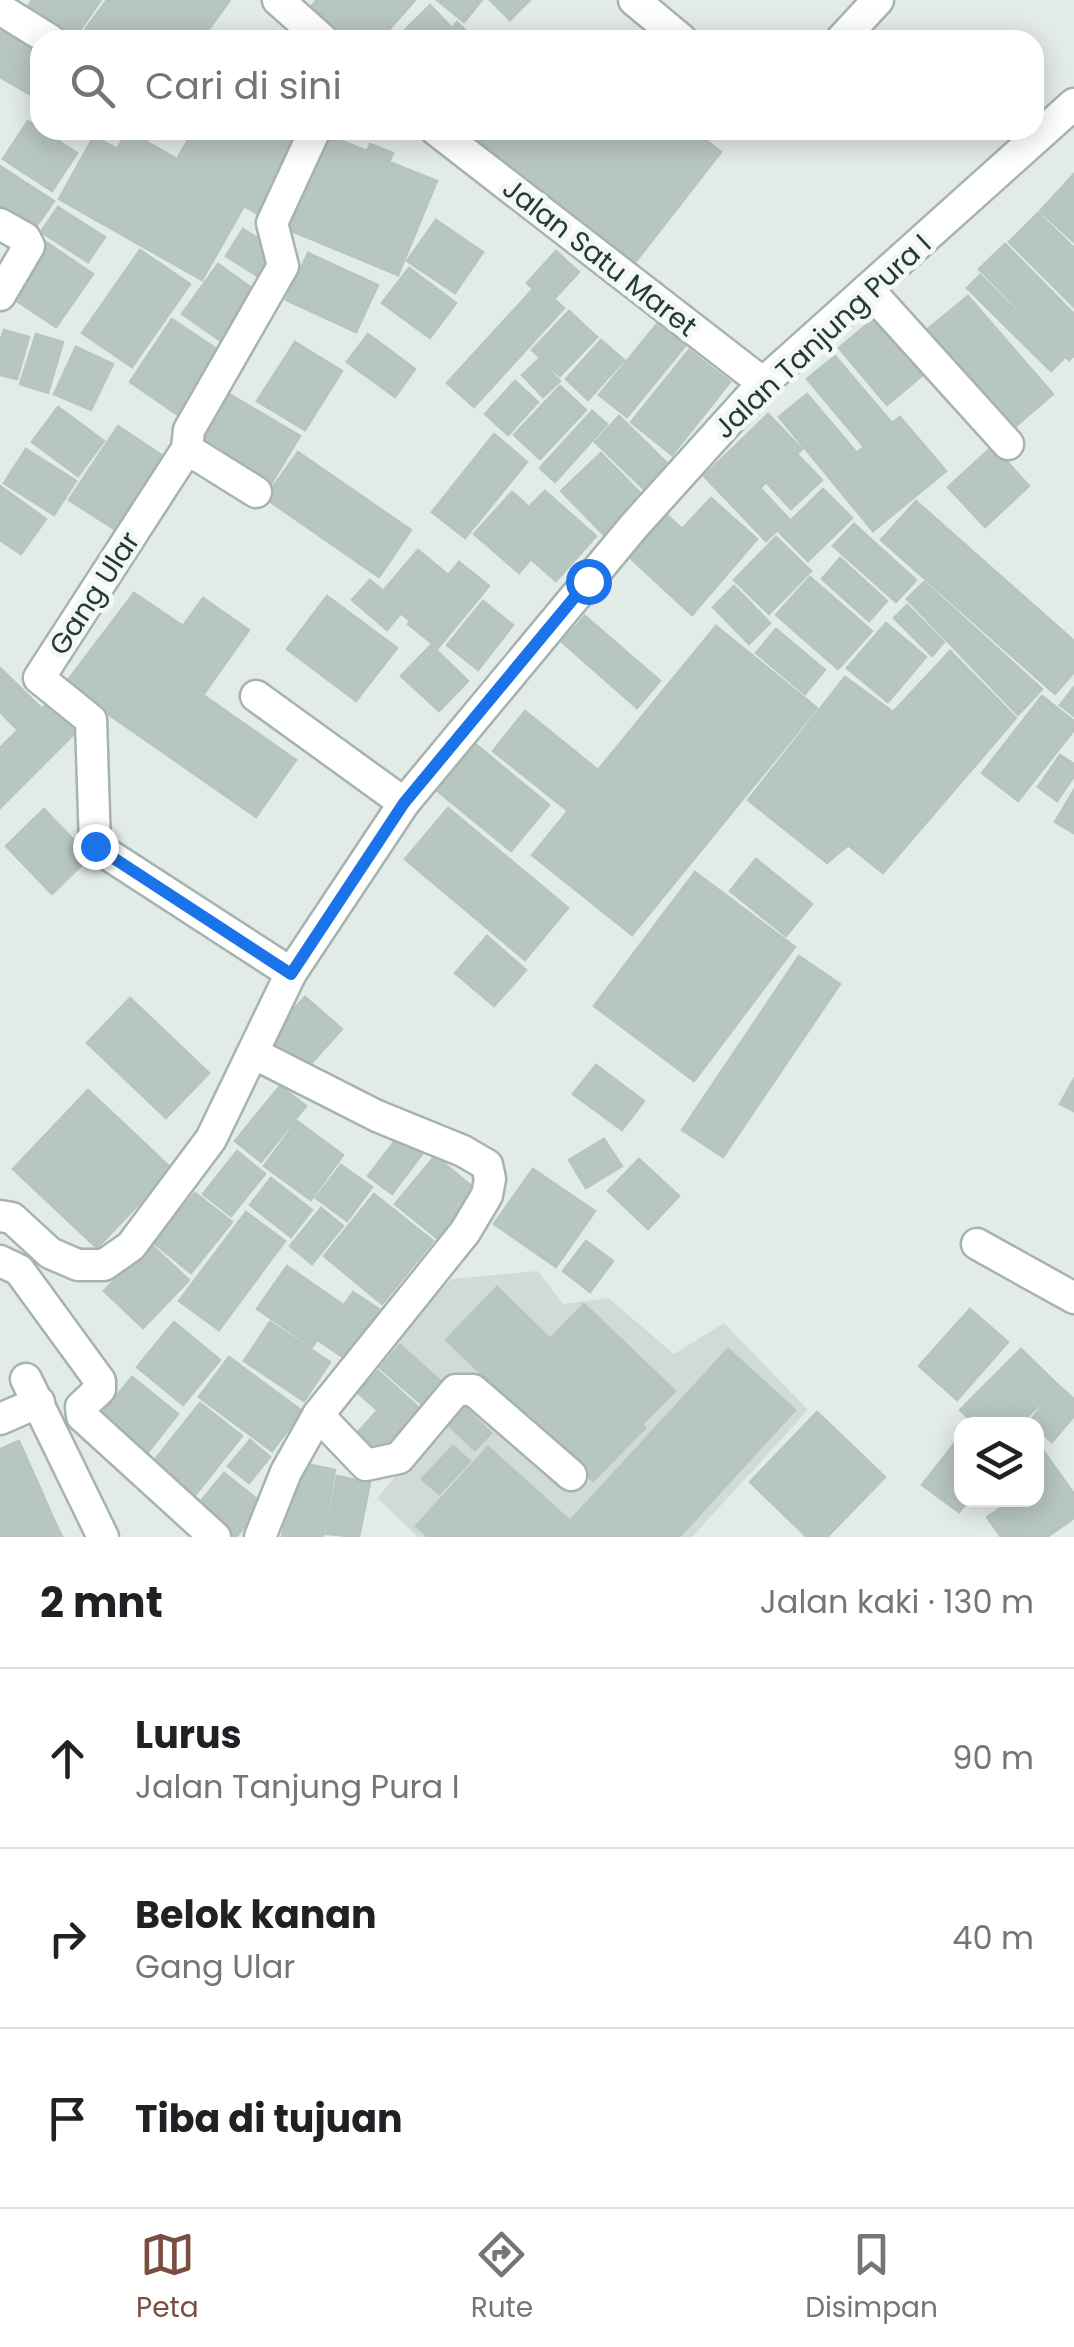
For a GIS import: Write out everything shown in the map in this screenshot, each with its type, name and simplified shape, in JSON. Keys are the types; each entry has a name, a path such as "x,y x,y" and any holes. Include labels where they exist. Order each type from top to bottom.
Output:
{"street":[{"path":"278,0 312,30"},
{"path":"634,0 670,30"},
{"path":"850,30 878,0"},
{"path":"7,13 34,30"},
{"name":"Jalan Tanjung Pura I","path":"1044,131 1074,104"},
{"name":"Gang Ular","path":"291,974 95,846 92,720 40,678 187,448 189,430 283,266 272,223 310,140"},
{"name":"Jalan Satu Maret","path":"449,140 764,383"},
{"name":"Jalan Tanjung Pura I","path":"0,1216 12,1218 50,1252 91,1268 112,1261 132,1246 211,1140 291,974 404,803 634,526 764,383 1034,140"},
{"path":"0,224 25,238 28,246 0,295"},
{"path":"868,289 1008,444"},
{"path":"187,448 256,492"},
{"path":"256,696 404,803"},
{"path":"253,1052 376,1116 463,1151 488,1165 490,1179 487,1195 465,1232 318,1414 286,1472 260,1537"},
{"path":"977,1244 1074,1298"},
{"path":"0,1261 19,1270 100,1381 100,1389 81,1407 82,1416 216,1537"},
{"path":"0,1419 33,1390 103,1537"},
{"path":"318,1414 366,1465 399,1458 456,1390 473,1390 571,1476"}],"shaded area":[{"path":"538,1271 563,1304 608,1298 674,1354 724,1323 808,1410 692,1537 418,1537 377,1498 451,1410 382,1348 452,1279"}],"building":[{"path":"32,0 101,0 80,30 49,30 24,13"},
{"path":"107,0 230,0 208,30 85,30"},
{"path":"317,0 415,0 389,30 332,30 309,9"},
{"path":"437,0 482,0 464,22"},
{"path":"490,0 530,0 510,20"},
{"path":"430,5 452,28 457,22 465,30 405,30"},
{"path":"6,25 30,39 30,94 0,77 0,33"},
{"path":"28,121 30,140 57,140 77,153 52,191 3,159"},
{"path":"92,140 101,140 117,149 122,140 144,140 177,159 188,140 310,140 265,218 244,206 202,280 59,199"},
{"path":"318,140 339,140 367,151 370,144 393,153 389,162 437,181 398,275 282,227"},
{"path":"706,140 721,152 633,265 476,143"},
{"path":"0,166 54,201 30,235 0,214"},
{"path":"1074,174 1074,242 1040,211"},
{"path":"58,207 105,237 88,262 41,232"},
{"path":"1038,213 1074,248 1074,307 1009,242"},
{"path":"436,220 483,252 455,293 407,261"},
{"path":"243,229 276,250 259,277 226,256"},
{"path":"40,238 93,274 56,327 3,292"},
{"path":"1005,244 1074,314 1074,356 1069,360 979,269"},
{"path":"140,250 190,284 132,367 82,333"},
{"path":"556,251 579,272 554,299 564,308 474,407 447,383 533,289 527,283"},
{"path":"308,253 378,285 356,332 286,300"},
{"path":"218,264 256,291 221,341 182,314"},
{"path":"409,268 456,303 430,338 382,303"},
{"path":"980,275 1064,358 1051,371 967,288"},
{"path":"968,296 1053,394 1009,432 923,333"},
{"path":"569,311 597,337 560,376 532,350"},
{"path":"876,317 925,373 887,405 839,348"},
{"path":"172,319 221,352 178,415 130,382"},
{"path":"657,324 685,346 627,417 599,395"},
{"path":"4,330 29,337 17,379 0,375"},
{"path":"36,334 63,342 48,393 20,384"},
{"path":"368,334 415,369 395,397 347,362"},
{"path":"601,340 624,360 588,400 566,379"},
{"path":"295,342 342,371 305,430 257,401"},
{"path":"76,347 113,364 91,410 54,394"},
{"path":"689,350 730,382 672,455 631,422"},
{"path":"835,356 892,423 900,417 946,471 873,531 779,417 807,394 857,453 864,447 807,379"},
{"path":"539,359 560,381 543,397 522,375"},
{"path":"515,381 538,402 508,435 485,414"},
{"path":"560,386 586,410 540,459 514,435"},
{"path":"224,391 300,436 268,489 192,444"},
{"path":"58,407 104,441 78,476 32,442"},
{"path":"592,411 607,424 555,482 540,468"},
{"path":"768,414 802,449 760,488 789,519 766,541 704,476"},
{"path":"619,416 674,470 650,495 595,442"},
{"path":"118,426 169,460 122,534 69,500"},
{"path":"494,434 527,462 465,538 432,512"},
{"path":"993,446 1029,486 985,527 948,487"},
{"path":"26,449 76,481 54,515 4,483"},
{"path":"298,452 411,530 379,577 265,498"},
{"path":"601,453 647,500 608,539 561,491"},
{"path":"798,455 822,480 791,509 767,483"},
{"path":"0,486 46,519 21,554 0,540"},
{"path":"823,489 852,518 808,561 779,532"},
{"path":"545,491 596,536 556,581 531,559 519,573 474,534 512,492 529,507"},
{"path":"711,498 757,539 692,615 628,556 666,514 682,529"},
{"path":"916,501 1074,641 1074,672 1055,694 881,540"},
{"path":"854,524 916,580 896,602 833,546"},
{"path":"776,537 811,571 769,614 734,580"},
{"path":"418,550 448,575 409,620 401,613 387,630 352,600 370,580 383,591"},
{"path":"840,558 887,601 869,621 822,579"},
{"path":"459,562 489,586 438,648 408,624"},
{"path":"810,577 872,631 838,669 776,615"},
{"path":"924,582 1042,689 1018,715 907,599"},
{"path":"734,586 770,623 749,644 713,607"},
{"path":"134,593 183,626 203,598 249,630 203,695 296,760 256,817 65,684"},
{"path":"327,596 397,648 356,701 287,649"},
{"path":"483,601 513,625 478,670 447,645"},
{"path":"907,605 944,642 932,656 894,618"},
{"path":"585,616 660,681 637,708 562,642"},
{"path":"886,623 926,657 888,702 847,668"},
{"path":"716,626 817,708 632,935 532,855 568,811 493,751 525,711 598,770"},
{"path":"776,629 825,670 805,694 756,653"},
{"path":"431,645 468,681 439,711 401,676"},
{"path":"950,651 1016,718 883,873 848,845 827,863 748,800 845,677 893,712"},
{"path":"0,668 42,709 48,703 76,732 0,808 0,748 18,730 0,712"},
{"path":"1074,687 1074,716 1060,705"},
{"path":"1042,696 1074,721 1074,730 1018,801 982,773"},
{"path":"473,742 549,805 511,851 434,788"},
{"path":"1060,755 1074,764 1074,776 1057,801 1038,787"},
{"path":"1074,790 1074,833 1055,822"},
{"path":"448,808 568,908 525,960 405,859"},
{"path":"44,809 90,857 52,894 6,846"},
{"path":"756,859 812,904 786,936 730,891"},
{"path":"695,872 795,947 694,1081 594,1006"},
{"path":"487,936 526,970 494,1006 455,973"},
{"path":"799,956 840,984 723,1157 682,1130"},
{"path":"305,997 342,1029 305,1070 268,1037"},
{"path":"130,998 209,1073 166,1118 87,1043"},
{"path":"596,1065 644,1101 622,1130 573,1094"},
{"path":"1074,1079 1074,1111 1060,1104"},
{"path":"280,1086 306,1106 261,1162 235,1141"},
{"path":"88,1090 172,1169 97,1248 13,1169"},
{"path":"297,1121 343,1155 311,1200 264,1166"},
{"path":"398,1137 422,1154 392,1194 368,1176"},
{"path":"604,1139 622,1166 586,1188 569,1160"},
{"path":"237,1151 265,1174 231,1216 203,1194"},
{"path":"435,1156 476,1190 437,1238 395,1204"},
{"path":"639,1159 679,1196 648,1229 608,1191"},
{"path":"341,1165 372,1187 347,1221 316,1198"},
{"path":"533,1169 595,1211 556,1267 494,1224"},
{"path":"271,1178 312,1210 291,1237 250,1205"},
{"path":"195,1193 232,1222 191,1273 154,1243"},
{"path":"374,1194 433,1241 382,1304 324,1256"},
{"path":"321,1208 343,1226 312,1264 290,1246"},
{"path":"246,1212 285,1241 219,1330 179,1301"},
{"path":"586,1241 613,1261 590,1292 563,1271"},
{"path":"149,1243 189,1280 143,1328 104,1291"},
{"path":"287,1266 342,1304 312,1347 257,1309"},
{"path":"497,1287 550,1339 584,1304 675,1391 593,1481 446,1340"},
{"path":"353,1292 379,1309 346,1359 319,1341"},
{"path":"970,1309 1008,1342 957,1400 919,1366"},
{"path":"174,1322 220,1360 183,1405 137,1367"},
{"path":"270,1322 330,1362 304,1401 244,1361"},
{"path":"400,1345 445,1385 425,1407 380,1368"},
{"path":"728,1349 795,1410 679,1537 428,1537 416,1526 488,1447 570,1521"},
{"path":"1021,1349 1059,1386 1027,1417 968,1417 960,1410"},
{"path":"229,1357 302,1411 272,1451 199,1397"},
{"path":"378,1371 426,1414 407,1436 358,1393"},
{"path":"132,1377 178,1414 144,1457 98,1419"},
{"path":"1059,1386 1074,1399 1074,1416 1052,1442 1044,1435 1044,1417 1033,1417"},
{"path":"200,1403 242,1436 192,1499 150,1466"},
{"path":"463,1406 491,1433 475,1450 446,1423"},
{"path":"376,1412 401,1434 374,1460 350,1441"},
{"path":"817,1412 885,1477 827,1537 807,1537 750,1482"},
{"path":"250,1440 270,1457 249,1483 228,1466"},
{"path":"19,1441 40,1488 0,1505 0,1449"},
{"path":"954,1444 954,1507 963,1507 959,1512 922,1485"},
{"path":"453,1446 470,1461 439,1494 422,1479"},
{"path":"1044,1452 1074,1494 1074,1518 1047,1537 1001,1537 987,1517 1002,1507 1044,1507"},
{"path":"297,1462 335,1470 323,1537 282,1537"},
{"path":"224,1473 263,1504 236,1537 223,1537 192,1512"},
{"path":"337,1476 370,1483 359,1537 326,1534"},
{"path":"40,1488 54,1520 14,1537 0,1537 0,1505"},
{"path":"54,1520 62,1537 14,1537"}],"route":[{"path":"95,846 291,974 404,803 588,581"}]}
